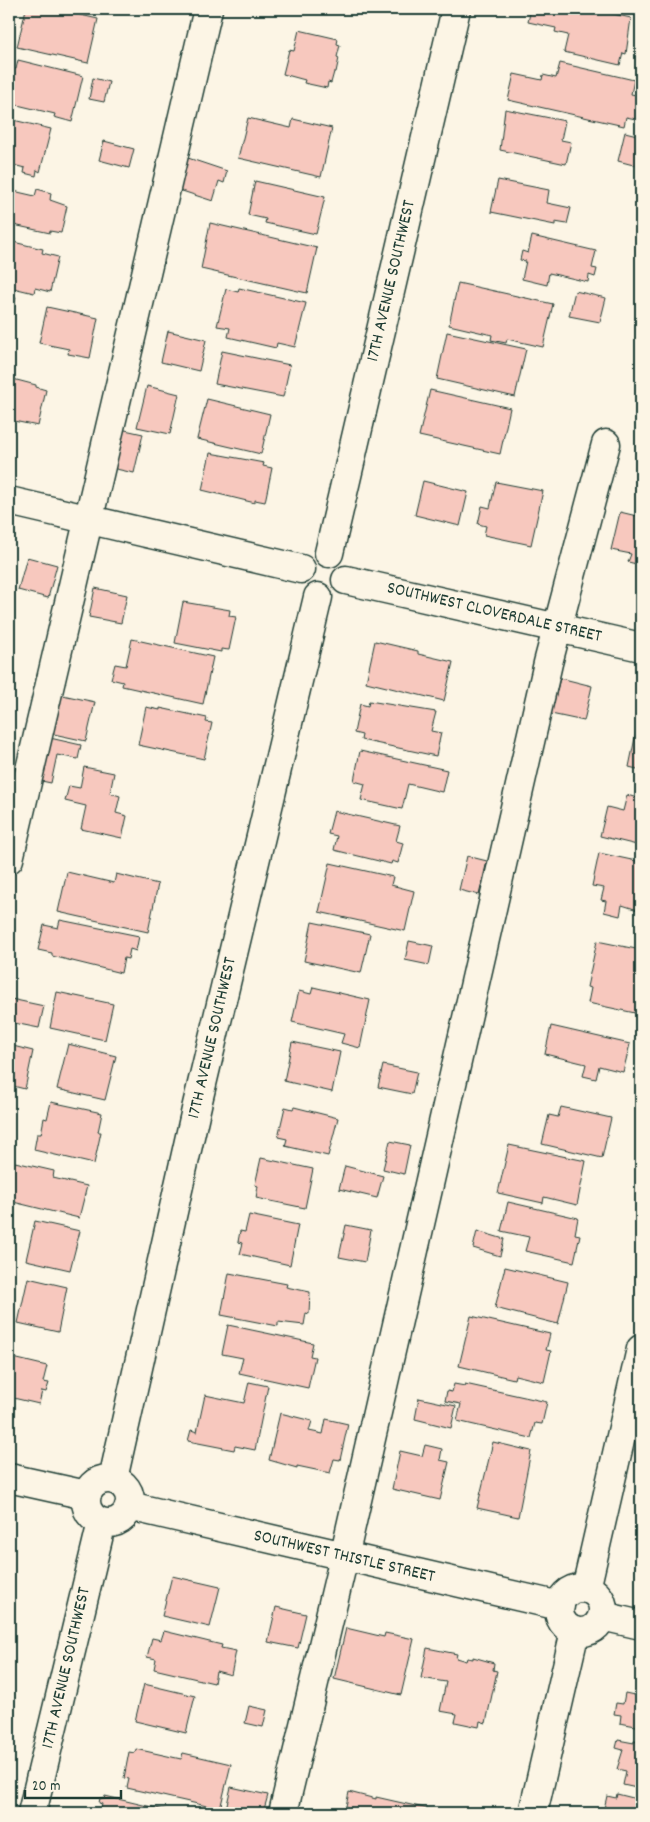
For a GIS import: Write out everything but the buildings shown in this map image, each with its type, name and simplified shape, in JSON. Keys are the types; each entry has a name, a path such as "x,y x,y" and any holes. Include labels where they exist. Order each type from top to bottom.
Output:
{"street":[{"path":"9,859 208,9"},
{"name":"17TH AVENUE SOUTHWEST","path":"329,553 456,9"},
{"path":"282,1813 344,1557 557,628 606,444"},
{"path":"9,501 302,569"},
{"path":"317,553 329,553 338,557 343,563 346,580 337,594 329,598 318,597 307,591 303,585 302,569 310,557 317,553"},
{"name":"SOUTHWEST CLOVERDALE STREET","path":"346,580 641,647"},
{"name":"17TH AVENUE SOUTHWEST","path":"113,1479 197,1105 318,597"},
{"path":"586,1589 641,1349"},
{"path":"9,1478 86,1495"},
{"path":"102,1479 113,1479 123,1484 127,1490 129,1506 124,1516 118,1520 111,1523 102,1522 90,1515 86,1508 86,1495 90,1486 96,1482 102,1479"},
{"name":"SOUTHWEST THISTLE STREET","path":"129,1506 560,1606"},
{"name":"17TH AVENUE SOUTHWEST","path":"32,1813 102,1522"},
{"path":"575,1589 586,1589 599,1598 602,1605 602,1616 592,1629 575,1631 565,1625 561,1618 560,1606 563,1597 569,1592 575,1589"},
{"path":"602,1616 641,1625"},
{"path":"532,1813 575,1631"}]}
